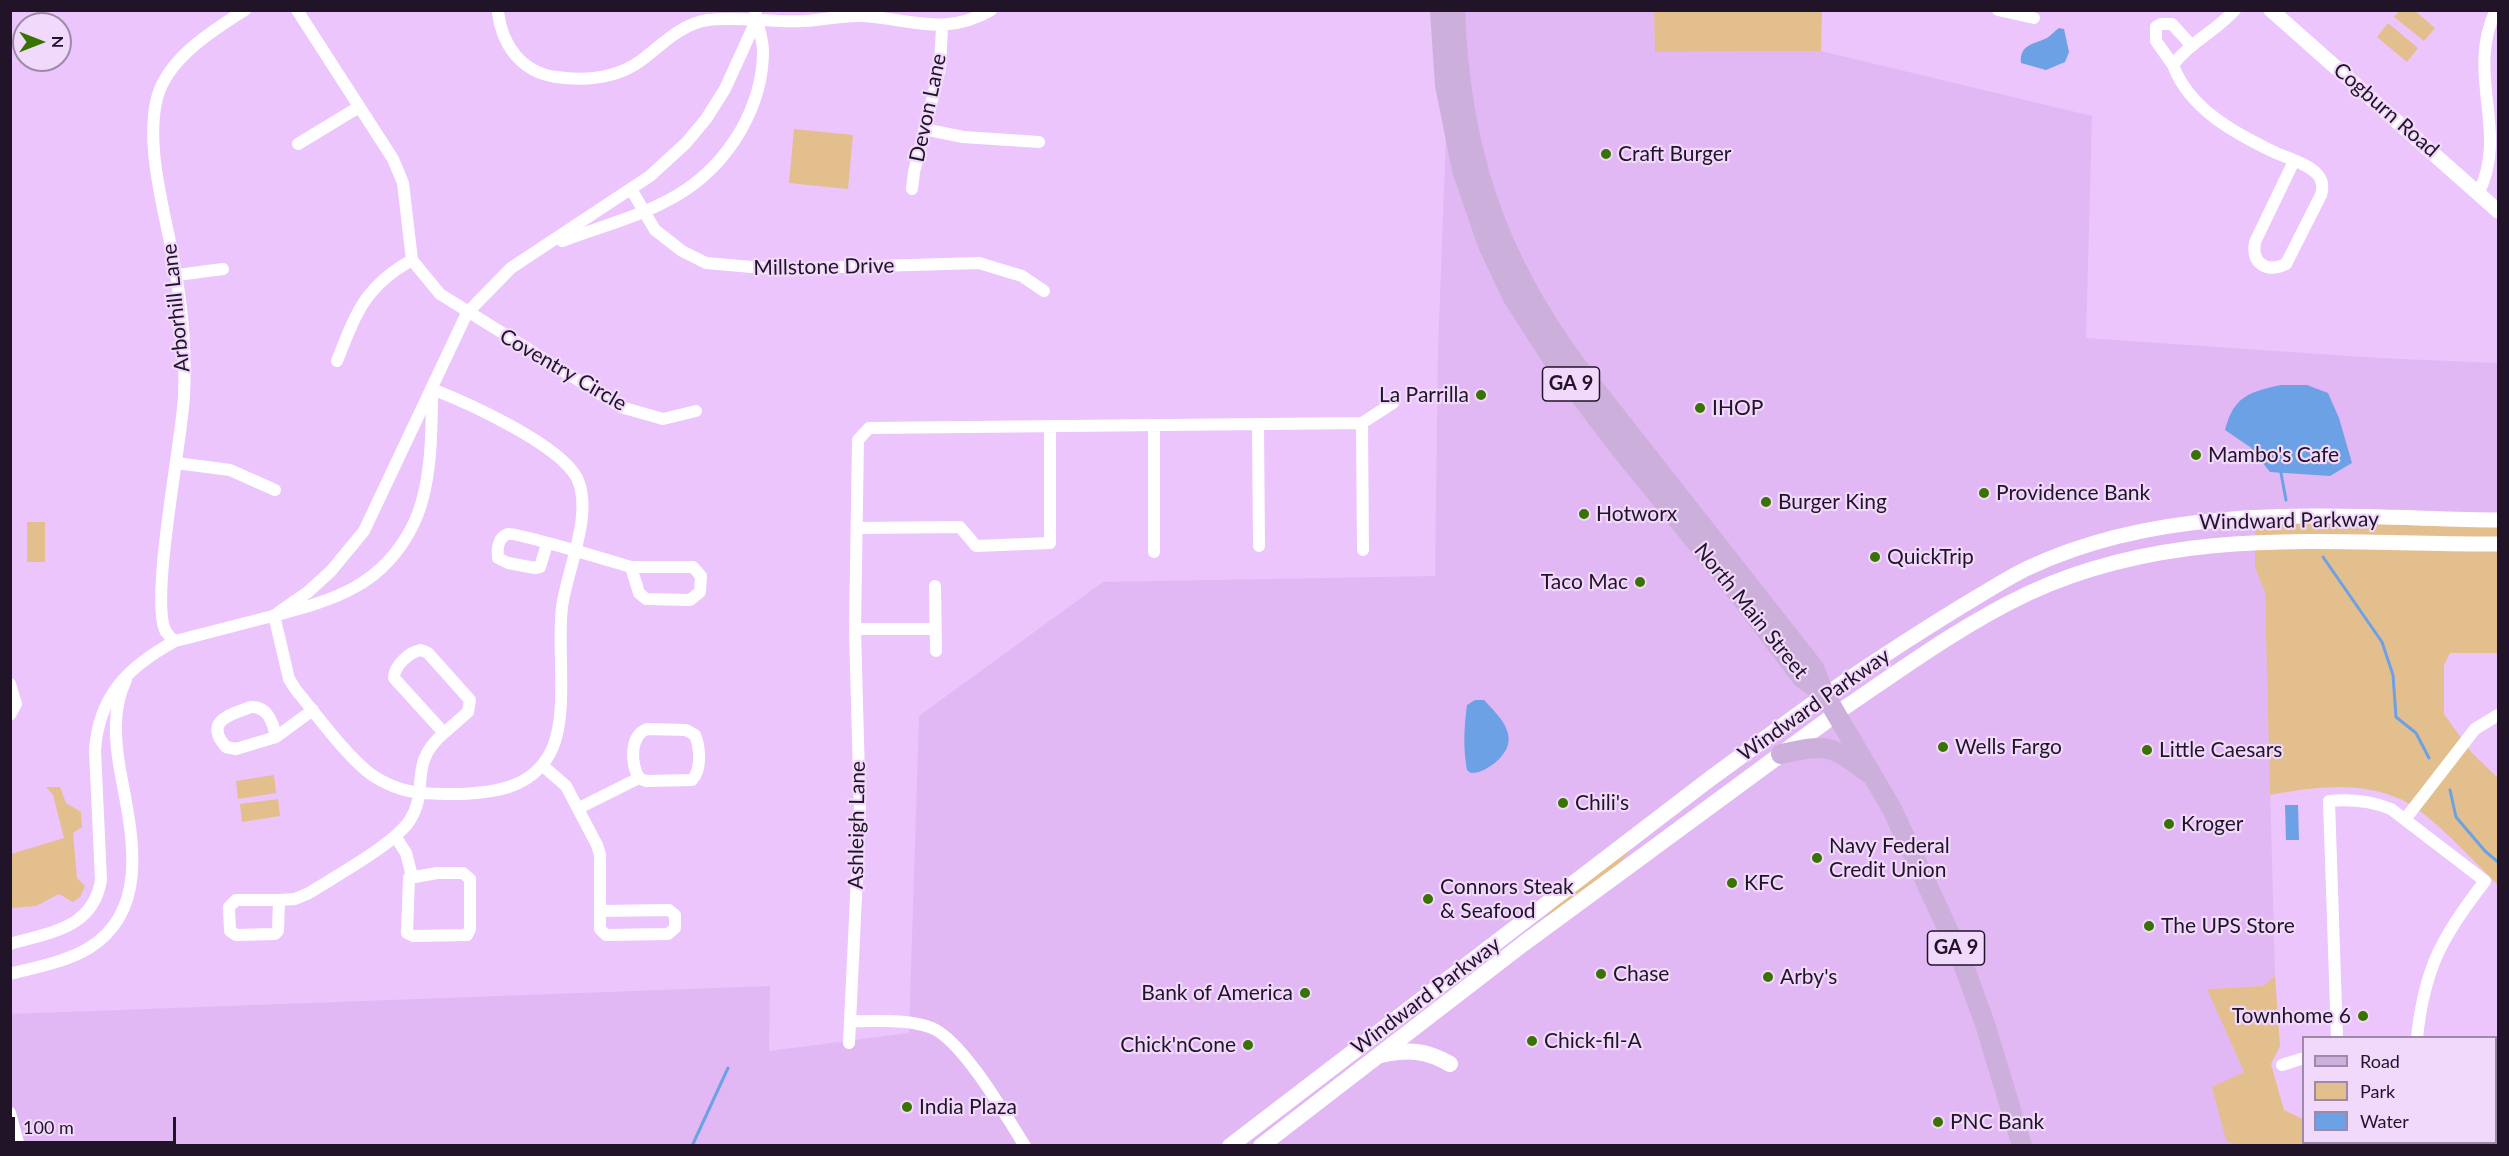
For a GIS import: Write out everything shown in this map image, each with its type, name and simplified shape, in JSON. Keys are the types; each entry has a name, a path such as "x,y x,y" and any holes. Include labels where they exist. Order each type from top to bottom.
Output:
{"main road":[{"name":"North Main Street","path":"1440,10 1445,85 1462,170 1488,245 1516,305 1553,360 1618,446 1743,600 1802,678 1825,695"},
{"name":"North Main Street","path":"1455,10 1460,83 1472,150 1495,225 1520,280 1540,315 1576,365 1814,668 1825,695"},
{"name":"GA 9","path":"1825,695 1876,779 1924,874 1961,958 1985,1024 2022,1146"},
{"name":"Windward Parkway","path":"1230,1146 1702,785 1825,695"},
{"name":"Windward Parkway","path":"1261,1146 1377,1056 1837,713"},
{"path":"1781,754 1825,747 1839,752 1876,779"},
{"path":"1377,1056 1417,1050 1432,1054 1450,1064"}],"street":[{"name":"Arborhill Lane","path":"175,641 166,632 162,600 184,398 184,358 177,275 154,147 153,128 158,96 172,67 220,26 245,10"},
{"path":"297,10 393,159 403,183 412,260 388,273 368,296 352,323 337,361"},
{"path":"498,12 500,32 512,54 552,76 596,79 619,73 686,27 708,20 756,16 804,21 863,14 942,26 961,24 991,10"},
{"path":"1998,10 2034,18"},
{"path":"2174,65 2182,53 2216,30 2235,10"},
{"name":"Cogburn Road","path":"2271,10 2499,211"},
{"path":"2479,192 2486,182 2496,155 2498,135 2486,51 2488,26 2496,10"},
{"path":"274,615 308,592 331,571 364,531 467,313 511,268 631,189 667,162 706,119 724,88 756,16"},
{"path":"547,246 664,204 698,183 726,155 746,121 759,87 763,49 756,16"},
{"path":"2192,46 2172,24 2161,24 2156,27 2154,33 2156,41 2174,65 2179,80 2207,112 2243,138 2294,161 2318,174 2323,187 2286,264 2266,268 2259,264 2253,252 2255,242 2294,161"},
{"name":"Devon Lane","path":"912,189 924,129 940,68 942,26"},
{"path":"298,144 359,108"},
{"path":"924,129 963,137 1039,142"},
{"name":"Millstone Drive","path":"631,189 655,230 682,251 705,262 775,270 979,263 1001,267 1022,276 1044,291"},
{"name":"Coventry Circle","path":"412,260 440,294 467,313 621,407 663,419 696,411"},
{"path":"177,275 223,270"},
{"path":"274,615 289,679 313,710 370,773 392,787 417,795 501,791 524,781 542,765 553,747 558,728 562,610 583,508 577,479 559,457 474,405 432,389"},
{"path":"10,944 70,925 83,917 96,900 101,880 96,730 111,694 131,671 152,654 175,641 333,600 362,584 392,558 414,524 426,479 432,389"},
{"path":"1363,550 1362,423 1393,403"},
{"name":"Ashleigh Lane","path":"849,1043 860,813 855,629 858,440 869,428 1362,423"},
{"path":"1258,424 1259,546"},
{"path":"1154,425 1155,552"},
{"path":"857,528 960,527 976,546 1050,543 1050,426"},
{"path":"176,463 230,470 275,490"},
{"name":"Windward Parkway","path":"1825,695 1911,636 2028,568 2108,539 2148,528 2222,519 2499,520"},
{"name":"Windward Parkway","path":"1837,713 1993,611 2031,592 2085,571 2141,554 2244,542 2499,544"},
{"path":"547,544 631,567 693,567 701,576 700,592 690,600 646,599 639,593 631,567"},
{"path":"935,586 936,651"},
{"path":"855,629 936,629"},
{"path":"279,900 279,928 275,934 236,935 230,931 229,907 232,901 295,899 309,893 394,836 412,818 424,753 468,712 470,700 428,653 415,651 396,668 394,678 444,732"},
{"path":"10,974 53,962 89,948 108,932 126,904 134,874 132,839 115,740 118,704 124,683 131,671"},
{"path":"10,684 16,705 10,715"},
{"path":"276,737 269,717 257,707 224,716 218,725 222,743 229,749 276,737 313,710"},
{"path":"2406,818 2475,729 2499,715"},
{"path":"579,808 639,778 646,781 692,780 698,770 698,742 695,735 687,730 647,729 639,732 635,739 634,770 639,778"},
{"path":"542,765 566,786 579,808 600,855 600,911 600,929 606,935 668,934 675,928 675,915 669,910 600,911"},
{"path":"2337,1036 2329,801 2376,803 2406,818 2485,881 2455,920 2432,963 2423,994 2416,1036"},
{"path":"394,836 406,853 412,876 408,882 407,933 413,936 467,935 470,929 468,875 437,873 412,876"},
{"path":"850,1021 914,1023 941,1033 961,1052 1025,1146"},
{"path":"2282,1065 2302,1059"},
{"path":"10,1113 19,1146"}],"shaded area":[{"path":"1448,11 1654,11 1655,52 1821,51 2092,116 2086,338 2378,358 2498,363 2498,526 2255,567 2265,593 2275,976 2263,986 2208,989 2244,1072 2226,1140 2237,1145 11,1145 10,1014 770,986 769,1051 909,1033 919,716 1103,582 1435,576 1438,350 1449,53"}],"green space":[{"path":"1654,11 1822,11 1821,51 1655,52"},
{"path":"2399,11 2415,11 2435,28 2424,41 2394,17"},
{"path":"2388,23 2418,48 2407,62 2377,37"},
{"path":"794,129 853,135 848,189 789,183"},
{"path":"27,522 45,522 45,562 27,562"},
{"path":"2255,522 2498,526 2498,653 2450,653 2444,665 2444,714 2472,753 2498,778 2498,885 2436,824 2410,804 2398,798 2350,787 2318,788 2270,795 2265,593 2255,567"},
{"path":"274,775 276,793 238,799 236,781"},
{"path":"46,787 60,787 66,803 81,812 82,827 73,833 77,878 85,886 80,897 73,902 59,894 36,906 11,908 11,854 64,838 53,795"},
{"path":"278,799 280,816 242,822 240,804"},
{"path":"1631,849 1613,870 1545,918 1560,901"},
{"path":"2275,976 2280,1046 2271,1064 2284,1110 2302,1119 2302,1144 2413,1145 2237,1146 2226,1140 2212,1087 2244,1072 2207,989 2263,986"}],"water":[{"path":"2059,28 2064,29 2069,52 2065,62 2046,70 2021,63 2025,48 2047,38"},
{"path":"2281,385 2307,385 2328,393 2339,418 2352,463 2330,476 2270,472 2250,447 2225,430 2233,410 2244,397"},
{"path":"1475,700 1484,700 1491,707 1503,722 1509,738 1504,754 1496,762 1481,771 1471,773 1467,770 1464,746 1467,705"},
{"path":"2285,805 2298,805 2299,840 2286,840"}],"waterway":[{"path":"2281,473 2286,500"},
{"path":"2323,557 2382,642 2393,675 2396,717 2416,733 2429,758"},
{"path":"2450,790 2456,817 2485,851 2498,862"},
{"path":"692,1146 728,1068"}],"place":[{"name":"Craft Burger","path":"1606,154"},
{"name":"La Parrilla","path":"1481,395"},
{"name":"IHOP","path":"1700,408"},
{"name":"Mambo's Cafe","path":"2196,455"},
{"name":"Providence Bank","path":"1984,493"},
{"name":"Burger King","path":"1766,502"},
{"name":"Hotworx","path":"1584,514"},
{"name":"QuickTrip","path":"1875,557"},
{"name":"Taco Mac","path":"1640,582"},
{"name":"Wells Fargo","path":"1943,747"},
{"name":"Little Caesars","path":"2147,750"},
{"name":"Chili's","path":"1563,803"},
{"name":"Kroger","path":"2169,824"},
{"name":"Navy Federal Credit Union","path":"1817,858"},
{"name":"KFC","path":"1732,883"},
{"name":"Connors Steak & Seafood","path":"1428,899"},
{"name":"The UPS Store","path":"2149,926"},
{"name":"Chase","path":"1601,974"},
{"name":"Arby's","path":"1768,977"},
{"name":"Bank of America","path":"1305,993"},
{"name":"Townhome 6","path":"2363,1016"},
{"name":"Chick-fil-A","path":"1532,1041"},
{"name":"Chick'nCone","path":"1248,1045"},
{"name":"India Plaza","path":"907,1107"},
{"name":"PNC Bank","path":"1938,1122"}]}
